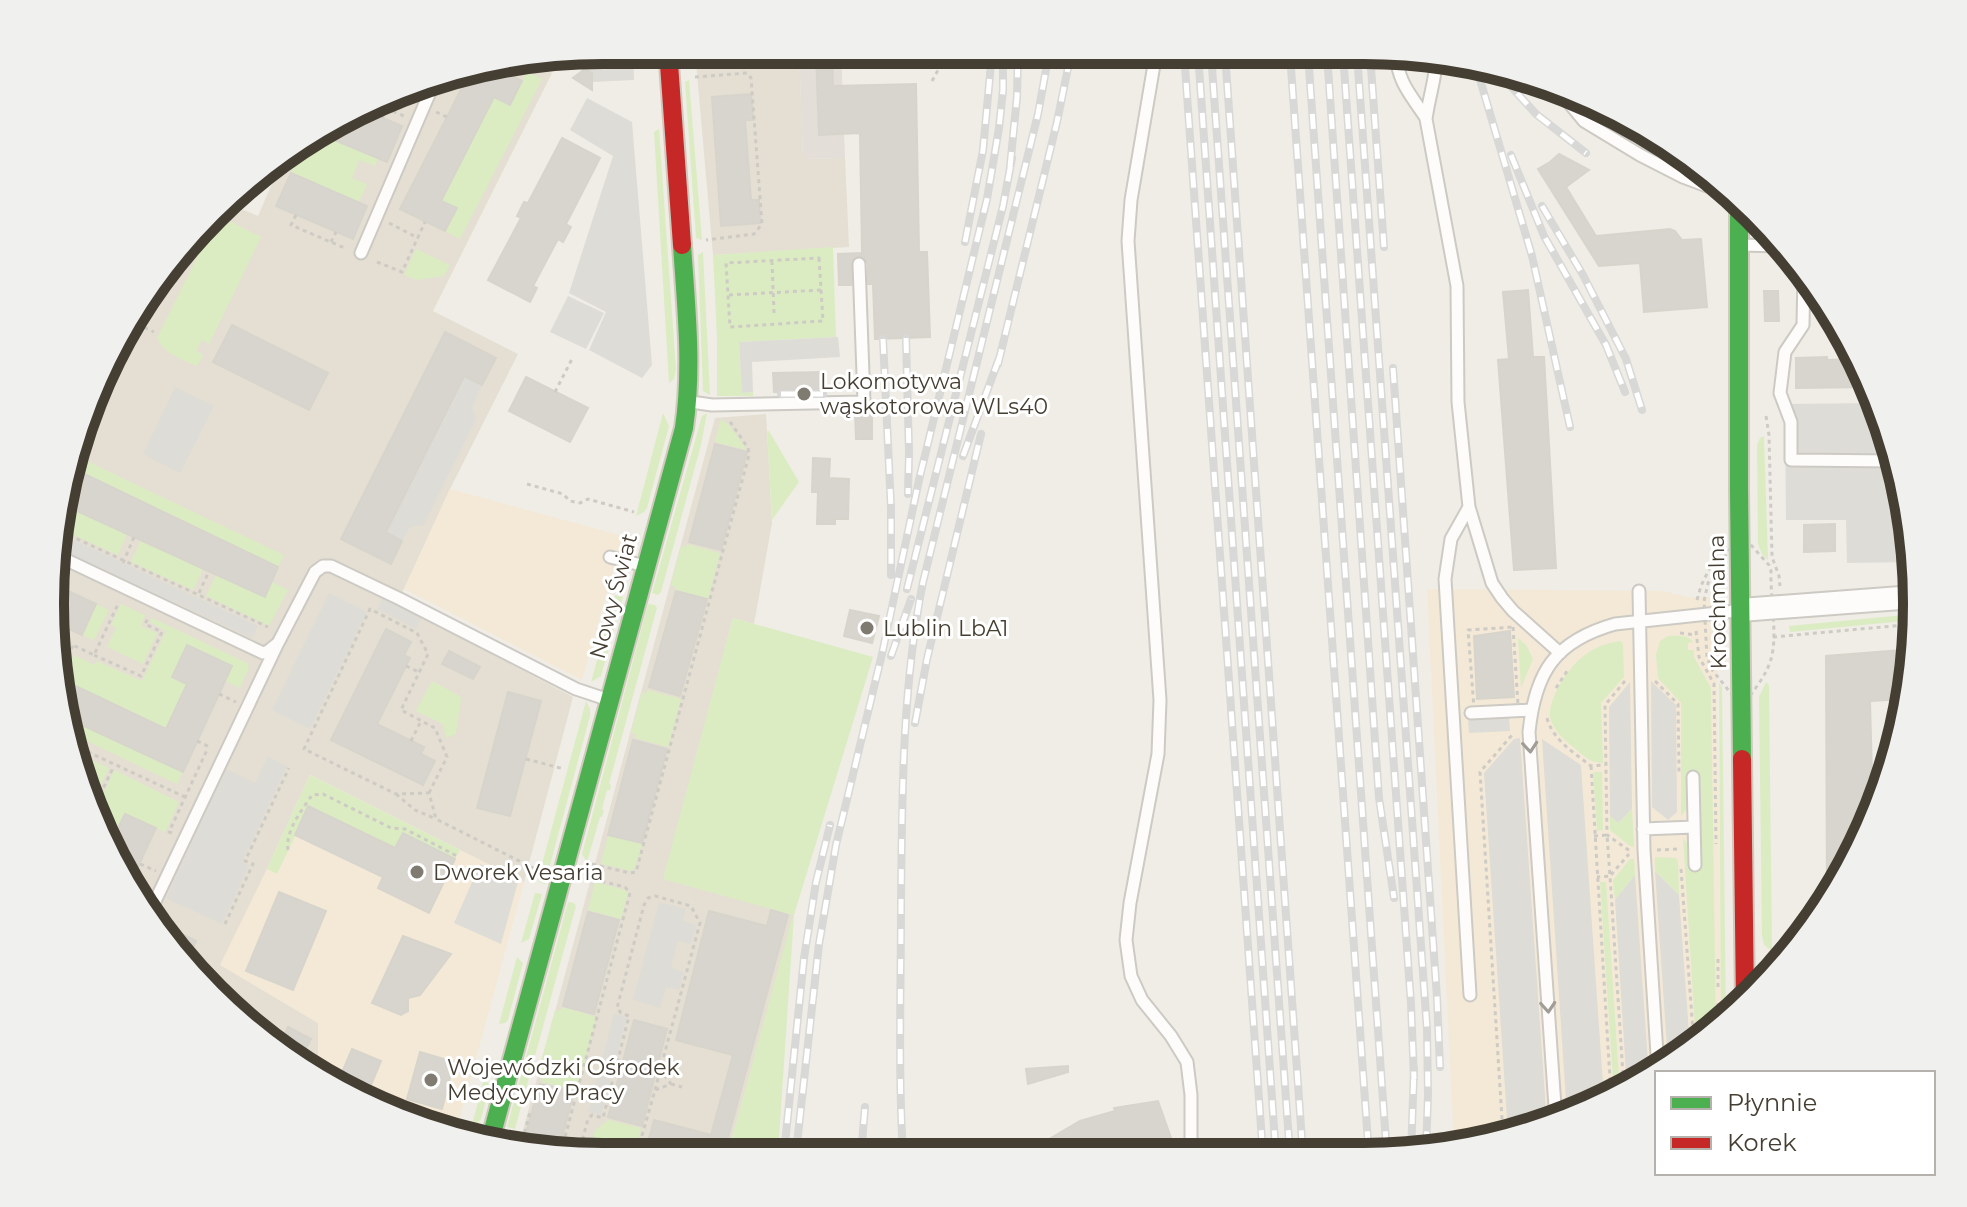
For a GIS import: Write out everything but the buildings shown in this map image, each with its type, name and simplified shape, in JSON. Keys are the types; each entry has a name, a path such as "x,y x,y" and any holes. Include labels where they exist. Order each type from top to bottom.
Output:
{"street":[{"name":"Nowy Świat","path":"493,1132 684,428 690,363 669,64"},
{"name":"Krochmalna","path":"1739,217 1745,985"},
{"path":"1741,610 1903,598"}],"lane":[{"path":"1154,64 1131,200 1128,241 1160,700 1158,754 1126,940 1131,976 1142,1000 1187,1062 1191,1143"},
{"path":"1398,65 1401,84 1426,119"},
{"path":"1436,69 1426,119 1457,286 1458,402 1469,507 1492,583 1513,611 1560,653"},
{"path":"361,253 429,93"},
{"path":"1571,106 1584,121 1640,155 1703,185"},
{"path":"1740,245 1767,246"},
{"path":"688,402 712,405 864,402 859,264"},
{"path":"1804,292 1803,325 1785,352 1780,393 1791,422 1791,460 1884,461"},
{"path":"1469,507 1451,539 1445,579 1470,995"},
{"path":"610,557 646,566"},
{"path":"66,560 263,653 273,648 276,633"},
{"path":"154,902 276,633 315,572 323,566 331,566 400,599 568,685 610,700"},
{"path":"1639,591 1643,829 1657,1056"},
{"path":"1555,1107 1529,732 1537,687 1560,653 1585,634 1615,624 1741,610"},
{"path":"1471,713 1518,708 1531,710"},
{"path":"1693,777 1695,865"},
{"path":"1643,829 1694,827"}],"path":[{"path":"932,81 941,64"},
{"path":"691,78 747,73 752,82 762,224 754,234 706,240"},
{"path":"388,109 411,119"},
{"path":"382,118 385,111"},
{"path":"435,111 447,117"},
{"path":"291,225 296,215"},
{"path":"377,262 402,272 425,222"},
{"path":"331,242 336,232"},
{"path":"819,258 823,321 730,327 726,263 772,261 819,258"},
{"path":"772,261 774,313"},
{"path":"728,295 821,290"},
{"path":"141,326 154,332"},
{"path":"555,392 573,357"},
{"path":"1765,411 1769,435 1772,557 1780,590"},
{"path":"592,864 632,874 636,872 749,455 748,448 727,418 721,416"},
{"path":"527,484 563,494 570,501 580,503 588,499 634,512"},
{"path":"69,535 276,633"},
{"path":"123,563 134,537"},
{"path":"198,595 209,571"},
{"path":"94,655 120,599"},
{"path":"436,819 429,793 447,757 435,728 401,710 428,654 417,633 370,609 304,749 396,794 415,810 537,870"},
{"path":"65,641 141,676 162,632 145,624 150,613"},
{"path":"1503,619 1522,635"},
{"path":"1773,637 1902,625"},
{"path":"107,626 115,630"},
{"path":"1513,627 1468,630 1474,708 1518,708"},
{"path":"1513,627 1518,708"},
{"path":"67,658 73,645"},
{"path":"406,666 419,672"},
{"path":"219,694 236,702 240,694"},
{"path":"1518,708 1521,696"},
{"path":"411,741 421,721"},
{"path":"1502,1125 1480,772 1513,734 1529,732"},
{"path":"197,741 214,749"},
{"path":"84,750 185,797 207,750 212,752 217,742"},
{"path":"526,759 564,769"},
{"path":"100,795 114,764"},
{"path":"1591,766 1610,1083"},
{"path":"225,924 253,864 245,861 289,768"},
{"path":"396,794 429,793"},
{"path":"288,850 287,844 298,815 312,795 323,794 391,828 405,829 457,856"},
{"path":"1594,836 1607,835 1623,1076"},
{"path":"1597,877 1610,876 1631,852"},
{"path":"140,864 156,871"},
{"path":"1680,864 1693,1031"},
{"path":"564,1142 630,893 625,887 588,878"},
{"path":"582,1142 588,1119 592,1115 603,1118 629,1016 617,1008 644,905 648,898 655,896 691,906 700,923 640,1143"},
{"path":"660,1070 671,1084"},
{"path":"655,1090 671,1084 682,1087"},
{"path":"523,1137 530,1112"}],"shaded area":[{"path":"633,64 634,80 592,82 592,73 577,65"},
{"path":"696,64 799,64 803,159 845,158 849,247 713,255"},
{"path":"799,64 841,64 845,158 803,159"},
{"path":"542,68 552,73 433,311 518,354 397,604 573,697 524,882 310,775 221,965 318,1023 318,1061 275,1032 222,985 175,932 136,873 105,810 82,743 74,709 65,639 65,568 74,498 105,397 136,334 175,275 238,207 258,216 276,174 334,136 365,120 397,105 464,82"},
{"path":"587,98 632,122 652,365 642,378 589,350 606,312 569,293 613,156 570,130"},
{"path":"568,296 604,313 586,349 550,332"},
{"path":"838,337 840,357 752,362 753,392 742,393 739,342"},
{"path":"464,376 482,385 472,407 476,419 424,525 410,527 402,541 386,532"},
{"path":"175,387 214,406 180,473 143,454"},
{"path":"1864,403 1893,498 1901,562 1847,563 1846,520 1786,520 1785,404"},
{"path":"766,414 772,523 754,624 733,618 664,878 794,915 731,1143 568,1142 521,1136 715,418"},
{"path":"450,489 623,536 582,680 404,589"},
{"path":"68,537 258,626 252,638 67,553"},
{"path":"1427,589 1663,591 1688,597 1716,597 1722,1006 1663,1052 1602,1087 1537,1114 1454,1135"},
{"path":"329,593 367,612 310,729 272,710"},
{"path":"384,597 422,617 416,629 377,609"},
{"path":"1651,681 1676,705 1677,812 1668,820 1652,807"},
{"path":"1630,682 1632,809 1618,823 1610,816 1609,707"},
{"path":"1509,716 1510,731 1469,733 1468,719"},
{"path":"1520,738 1546,1111 1507,1124 1484,773 1514,739"},
{"path":"1542,739 1581,765 1603,1086 1566,1103"},
{"path":"268,757 287,766 242,862 249,866 222,924 166,898 226,769 255,783"},
{"path":"310,775 524,882 458,1123 397,1102 318,1061 318,1023 220,965"},
{"path":"480,864 518,882 501,944 454,923"},
{"path":"1655,871 1679,895 1689,1034 1667,1049"},
{"path":"1635,875 1648,1062 1626,1075 1615,900"},
{"path":"659,902 686,909 683,921 697,925 691,944 678,941 671,968 684,972 679,990 666,987 660,1008 633,1000"},
{"path":"614,1014 627,1017 601,1115 588,1112"}],"green space":[{"path":"527,71 542,79 460,239 445,231 456,209 441,201 494,97 510,105"},
{"path":"689,80 702,240 696,238 685,82"},
{"path":"659,129 676,370 674,379 669,383 654,132"},
{"path":"330,138 378,159 375,166 359,160 352,178 367,184 359,202 291,173 296,161"},
{"path":"227,220 261,237 209,344 202,340 196,351 203,355 197,366 169,352 157,338 206,240 222,222"},
{"path":"833,247 836,337 739,342 742,393 753,392 753,396 717,396 713,255"},
{"path":"416,249 450,265 444,276 417,280 404,275"},
{"path":"703,252 710,395 703,391 698,255"},
{"path":"663,413 669,426 647,508 636,516"},
{"path":"707,413 701,445 658,595 652,593 702,416"},
{"path":"721,419 729,425 747,450 715,442"},
{"path":"767,431 799,482 772,520"},
{"path":"1764,436 1768,560 1758,544 1757,445"},
{"path":"83,460 284,555 278,567 80,472"},
{"path":"72,509 127,534 118,555 69,533"},
{"path":"141,540 203,569 193,590 131,562"},
{"path":"687,544 720,553 708,599 675,590 671,585 681,546 686,547"},
{"path":"216,575 265,596 272,582 288,590 269,626 206,596"},
{"path":"615,595 623,597 601,676 591,682"},
{"path":"96,604 109,610 94,640 82,635"},
{"path":"121,604 145,615 141,626 157,633 143,664 107,647 116,628 111,625"},
{"path":"648,604 657,608 609,784 610,790 607,790 604,810 587,862 582,854"},
{"path":"1903,615 1903,621 1790,632 1789,626"},
{"path":"152,618 247,663 249,667 240,688 225,681 232,666 187,645 187,684 166,729 70,684 68,668 74,655 94,665 97,661 142,681 166,631 150,622"},
{"path":"733,618 873,657 794,915 779,1143 731,1143 793,915 663,879"},
{"path":"1668,636 1691,639 1693,642 1688,643 1688,650 1694,650 1694,657 1711,688 1716,1012 1695,1029 1683,838 1688,845 1690,869 1701,869 1699,773 1687,773 1688,802 1681,816 1681,703 1658,678 1656,655 1660,641"},
{"path":"1518,638 1527,646 1533,659 1521,688"},
{"path":"1621,641 1624,677 1601,703 1603,763 1586,758 1565,740 1553,725 1550,713 1561,682 1574,665 1590,651"},
{"path":"432,681 461,697 456,734 446,738 443,724 416,711"},
{"path":"1766,682 1769,685 1772,951 1764,945 1762,936 1759,697"},
{"path":"1719,683 1722,686 1726,1003 1721,1007"},
{"path":"648,690 681,699 668,747 635,738 636,734 631,733 642,692 647,693"},
{"path":"586,701 590,716 545,884 538,879"},
{"path":"77,723 183,772 177,784 81,738"},
{"path":"87,758 109,768 98,791"},
{"path":"114,770 179,802 165,832 125,814 116,833 101,799"},
{"path":"1593,772 1602,772 1603,830 1597,831"},
{"path":"310,775 460,850 455,859 403,834 395,848 309,807 277,874 267,869"},
{"path":"1632,809 1634,847 1610,830 1610,816 1618,823"},
{"path":"608,835 642,844 632,871 601,864"},
{"path":"1655,857 1676,858 1678,861 1679,895 1655,871"},
{"path":"1630,859 1634,859 1635,875 1615,900 1613,880"},
{"path":"595,882 628,893 621,919 588,910"},
{"path":"1600,882 1606,882 1619,1078 1613,1081"},
{"path":"535,893 542,894 529,939 521,943"},
{"path":"568,902 576,906 515,1129 507,1127"},
{"path":"517,957 523,963 508,1020 499,1024"},
{"path":"562,1007 596,1017 577,1091 542,1082 542,1078 537,1076 555,1010 560,1011"},
{"path":"484,1079 490,1085 481,1119 472,1125"},
{"path":"608,1120 641,1128 637,1143 592,1143 595,1131"}],"railway":[{"path":"965,242 983,150 991,64"},
{"path":"797,1143 819,944 836,845 987,199 999,128 1003,64"},
{"path":"1010,167 1018,64"},
{"path":"903,1143 900,1029 903,783 907,702 916,622 923,582 1038,114 1047,64"},
{"path":"998,364 1069,64"},
{"path":"1185,64 1262,1143"},
{"path":"1199,64 1275,1143"},
{"path":"1212,64 1289,1143"},
{"path":"1226,64 1302,1143"},
{"path":"1291,64 1368,1143"},
{"path":"1309,64 1386,1142"},
{"path":"1328,64 1379,798 1394,898"},
{"path":"1344,64 1414,1079"},
{"path":"1358,64 1427,1029 1426,1139"},
{"path":"1371,64 1384,247"},
{"path":"1479,76 1532,256 1570,427"},
{"path":"1509,84 1536,114 1586,153"},
{"path":"1511,155 1544,236 1606,345 1625,392"},
{"path":"907,589 1003,206 1012,158"},
{"path":"1542,206 1583,275 1626,359 1642,410"},
{"path":"906,338 908,494"},
{"path":"883,339 891,575"},
{"path":"963,456 1000,356"},
{"path":"1393,368 1440,1067"},
{"path":"781,394 823,394"},
{"path":"915,723 927,659 981,434"},
{"path":"891,656 911,599"},
{"path":"785,1143 804,958 816,882 830,825"},
{"path":"1411,1141 1414,1068"},
{"path":"862,1143 865,1107"}],"traffic: fast":[{"path":"1739,216 1742,759"},
{"path":"493,1132 684,428 688,359 682,245"}],"traffic: jam":[{"path":"669,64 682,245"},
{"path":"1742,759 1745,985"}],"place":[{"name":"Lokomotywa wąskotorowa WLs40","path":"804,394"},
{"name":"Lublin LbA1","path":"867,628"},
{"name":"Dworek Vesaria","path":"417,872"},
{"name":"Wojewódzki Ośrodek Medycyny Pracy","path":"431,1080"}]}
